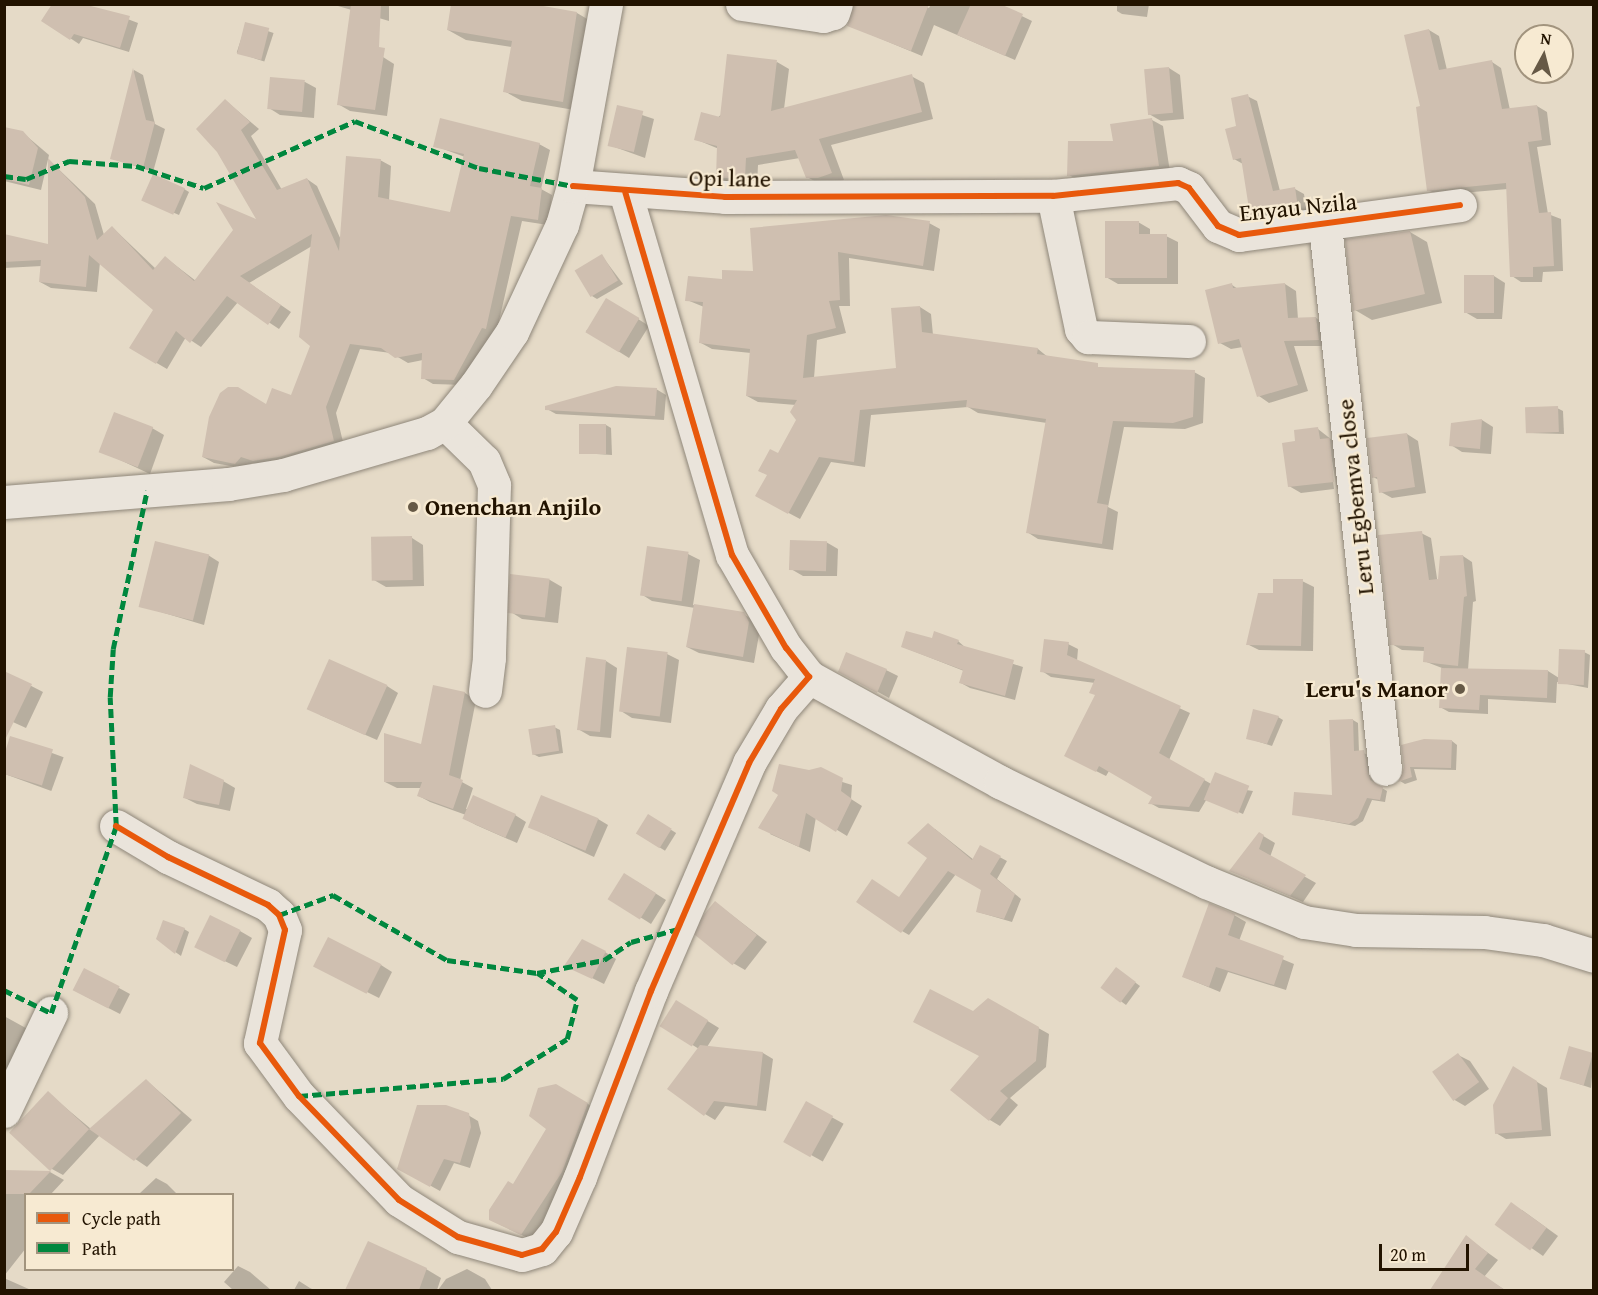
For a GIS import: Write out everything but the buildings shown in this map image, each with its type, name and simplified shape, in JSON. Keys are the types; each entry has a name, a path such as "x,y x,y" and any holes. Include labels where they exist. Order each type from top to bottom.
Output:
{"street":[{"path":"4,502 228,484 283,476 427,434 445,423 476,385 512,332 562,225 573,186 606,4"},
{"path":"742,4 823,16 833,13 836,4"},
{"name":"Enyau Nzila","path":"1053,196 1178,183 1189,188 1218,226 1233,233 1325,226 1460,205"},
{"name":"Opi lane","path":"573,186 625,192 725,197 1053,196"},
{"path":"625,192 732,555 786,648 809,676 1000,782 1206,882 1304,922 1356,930 1496,934 1543,940 1593,956"},
{"path":"1053,196 1081,328 1088,337 1189,341"},
{"name":"Leru Egbemva close","path":"1325,226 1385,769"},
{"path":"445,423 484,462 494,485 489,658 485,691"},
{"path":"116,826 279,915 285,930 261,1037 263,1049 299,1096 399,1200 458,1237 522,1255 542,1249 556,1232 651,991 749,763 781,709 809,676"},
{"path":"4,1111 51,1013"}],"marked path":[{"path":"4,176 26,179 69,161 136,166 204,188 355,121 479,168 573,186"},
{"path":"4,990 51,1013 116,826 110,697 113,649 147,491"},
{"path":"279,915 333,895 447,960 537,973 604,960 631,942 678,929"},
{"path":"299,1096 503,1079 567,1039 577,1000 537,973"}],"cycle path":[{"path":"573,186 725,197 1053,196 1178,183 1189,188 1218,226 1239,235 1460,205"},
{"path":"116,826 168,857 268,905 279,915 285,930 260,1043 299,1096 399,1200 458,1237 522,1255 542,1249 556,1232 580,1177 651,991 749,763 781,709 809,677 786,648 732,555 625,192"}],"place":[{"name":"Onenchan Anjilo","path":"413,507"},
{"name":"Leru's Manor","path":"1460,689"}]}
